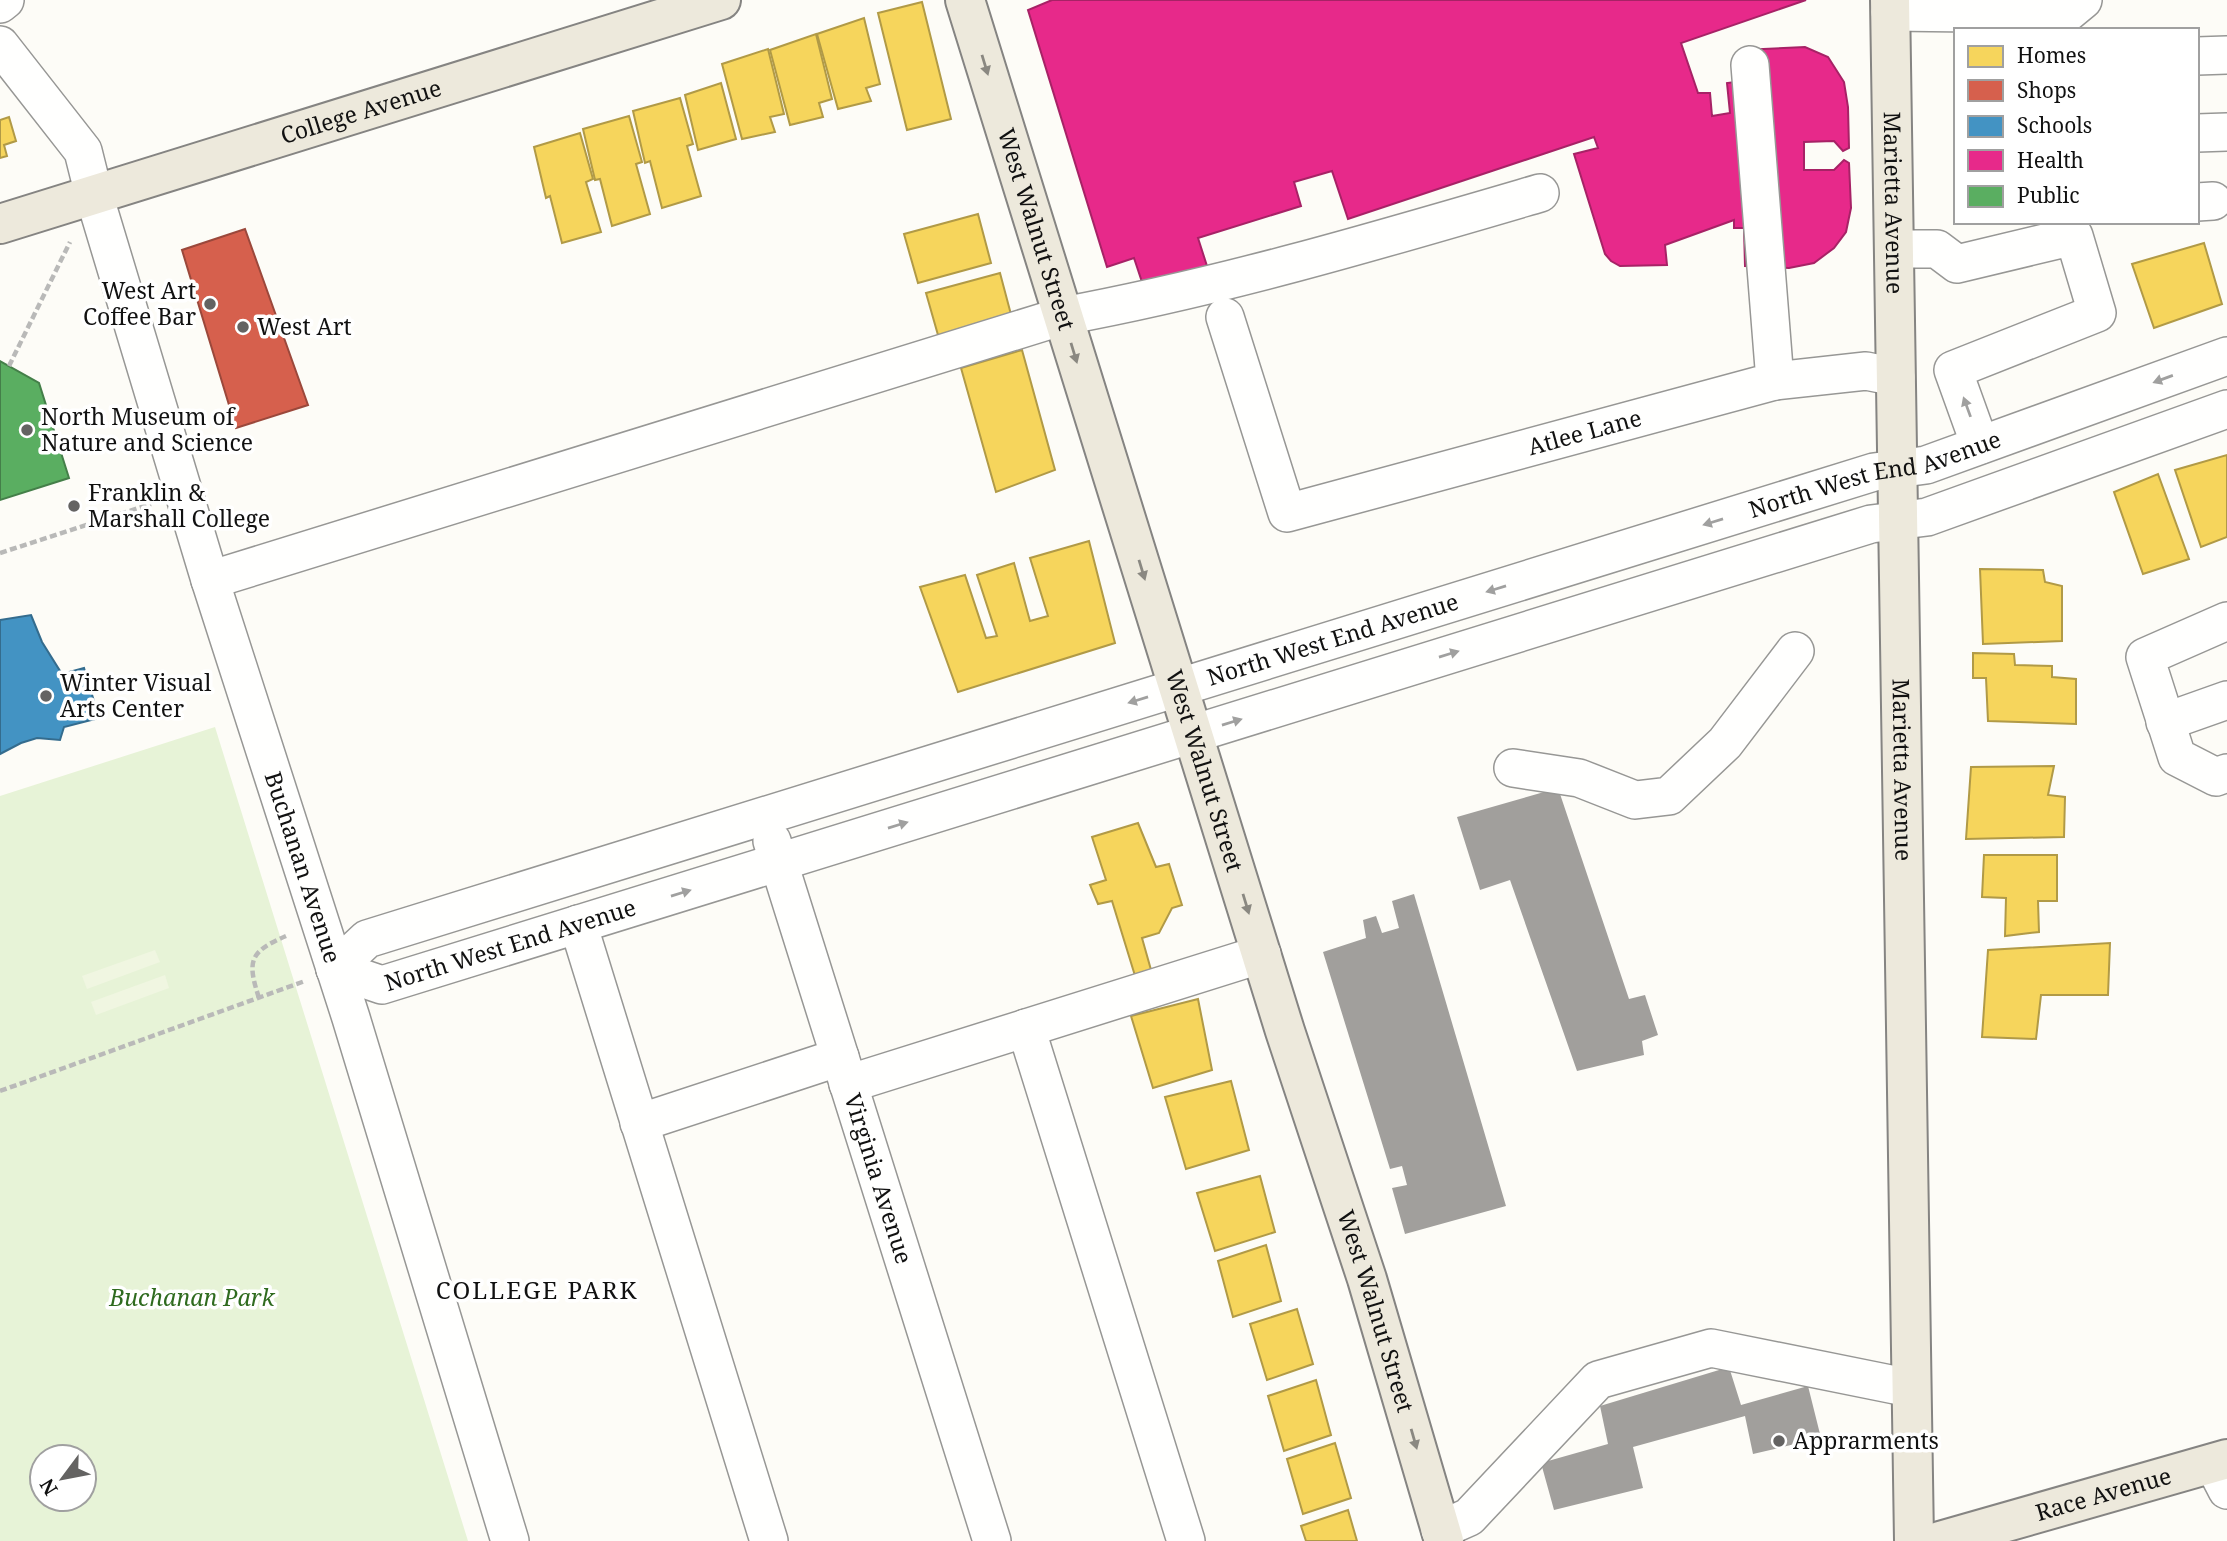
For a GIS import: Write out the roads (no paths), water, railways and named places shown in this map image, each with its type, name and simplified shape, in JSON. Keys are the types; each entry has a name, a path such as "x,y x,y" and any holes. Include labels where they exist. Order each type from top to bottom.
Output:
{"main road":[{"name":"College Avenue","path":"0,224 722,0"},
{"name":"West Walnut Street","path":"965,0 1178,687 1367,1279 1442,1535"},
{"name":"Marietta Avenue","path":"1890,6 1914,1541"},
{"name":"Race Avenue","path":"1940,1541 2223,1470"}],"street":[{"path":"0,4 5,0"},
{"path":"1890,6 2066,14 2083,0"},
{"name":"Buchanan Avenue","path":"0,45 83,151 210,580 335,969 510,1541"},
{"path":"2199,56 2227,55"},
{"path":"1750,65 1775,381 1866,371 1896,377"},
{"path":"2199,132 2227,132"},
{"path":"210,580 1063,316 1140,302 1335,252 1540,193"},
{"path":"1894,249 1937,249 1957,264 2084,229 2098,313 1953,370 1980,445"},
{"name":"Atlee Lane","path":"1225,317 1287,513 1775,381"},
{"name":"North West End Avenue","path":"2227,356 1926,465 1874,472 367,939 335,969 382,985 1871,524 1927,517 2227,409"},
{"path":"2227,621 2145,657 2177,757 2216,777 2227,773"},
{"path":"1513,768 1579,778 1635,800 1669,796 1725,743 1795,651"},
{"path":"2165,722 2227,699"},
{"name":"Virginia Avenue","path":"764,815 992,1541"},
{"path":"578,924 769,1541"},
{"path":"639,1123 1026,1028 1262,954"},
{"path":"1026,1028 1186,1541"},
{"path":"1442,1535 1469,1517 1598,1380 1711,1348 1910,1388"}],"place":[{"name":"West Art Coffee Bar","path":"210,304"},
{"name":"West Art","path":"243,327"},
{"name":"North Museum of Nature and Science","path":"27,430"},
{"name":"Franklin & Marshall College","path":"74,506"},
{"name":"Winter Visual Arts Center","path":"46,696"},
{"name":"Apprarments","path":"1779,1441"}],"district":[{"name":"COLLEGE PARK","path":"537,1291"}],"park label":[{"name":"Buchanan Park","path":"192,1298"}]}
